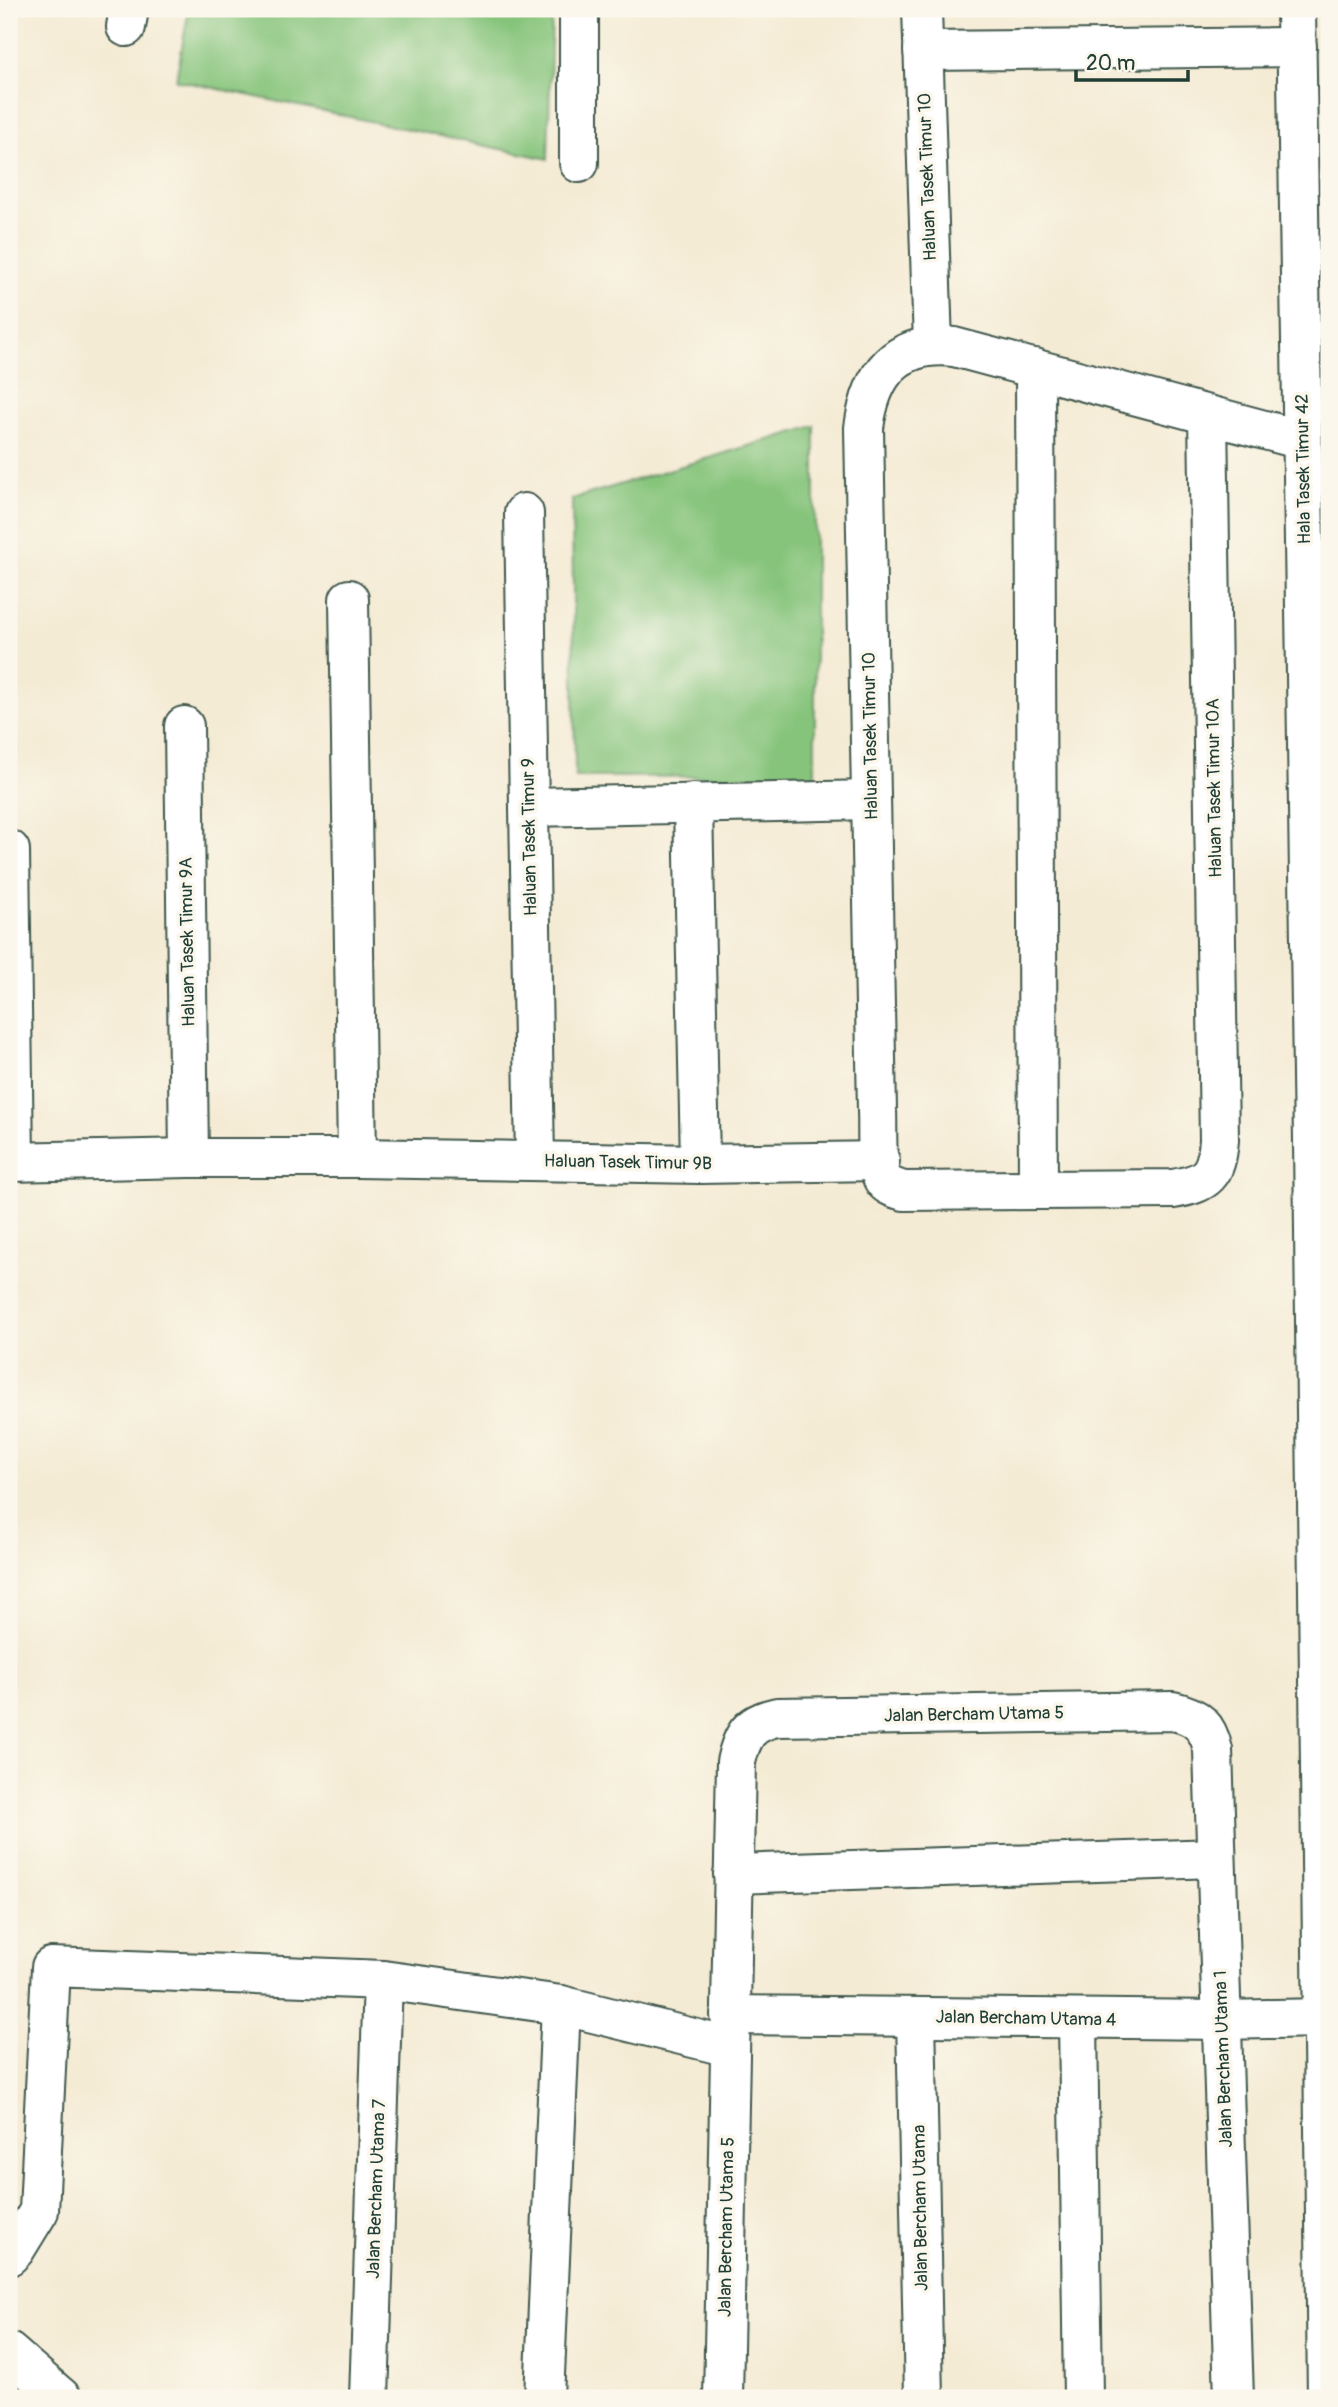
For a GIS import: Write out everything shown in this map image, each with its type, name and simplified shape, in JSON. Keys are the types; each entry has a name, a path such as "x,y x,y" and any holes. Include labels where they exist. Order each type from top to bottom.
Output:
{"street":[{"path":"579,9 579,163"},
{"name":"Haluan Tasek Timur 10","path":"880,1161 864,428 867,404 876,383 891,364 910,351 943,346 922,9"},
{"name":"Hala Tasek Timur 42","path":"1296,9 1302,440 1321,1141 1323,2018 1327,2398"},
{"path":"923,51 1297,47"},
{"path":"943,346 1302,440"},
{"path":"880,1161 880,1173 885,1182 894,1189 904,1191 1038,1188 1035,368"},
{"name":"Haluan Tasek Timur 10A","path":"1038,1188 1174,1189 1206,1178 1217,1162 1219,1140 1208,415"},
{"name":"Haluan Tasek Timur 9","path":"524,513 535,1161"},
{"path":"349,599 357,1158"},
{"name":"Haluan Tasek Timur 9A","path":"184,726 189,1158"},
{"path":"529,807 872,800"},
{"path":"694,803 700,1164"},
{"path":"10,850 12,1161"},
{"name":"Haluan Tasek Timur 9B","path":"12,1161 189,1158 700,1164 880,1161"},
{"name":"Jalan Bercham Utama 5","path":"723,2398 733,1874 736,1762 740,1742 749,1730 762,1720 777,1717 1174,1711 1189,1714 1201,1722"},
{"name":"Jalan Bercham Utama 1","path":"1201,1722 1210,1734 1213,1750 1234,2398"},
{"path":"733,1874 1216,1858"},
{"name":"Jalan Bercham Utama 4","path":"9,2256 39,2211 51,1967 383,1980 729,2031 916,2017 1222,2020 1323,2018"},
{"name":"Jalan Bercham Utama 7","path":"369,2398 383,1980"},
{"path":"544,2398 561,2005"},
{"name":"Jalan Bercham Utama","path":"916,2017 924,2398"},
{"path":"1078,2019 1083,2398"},
{"path":"9,2352 62,2398"}],"green space":[{"path":"189,9 552,9 548,159 176,80"},
{"path":"815,426 815,776 575,777 572,499"}]}
